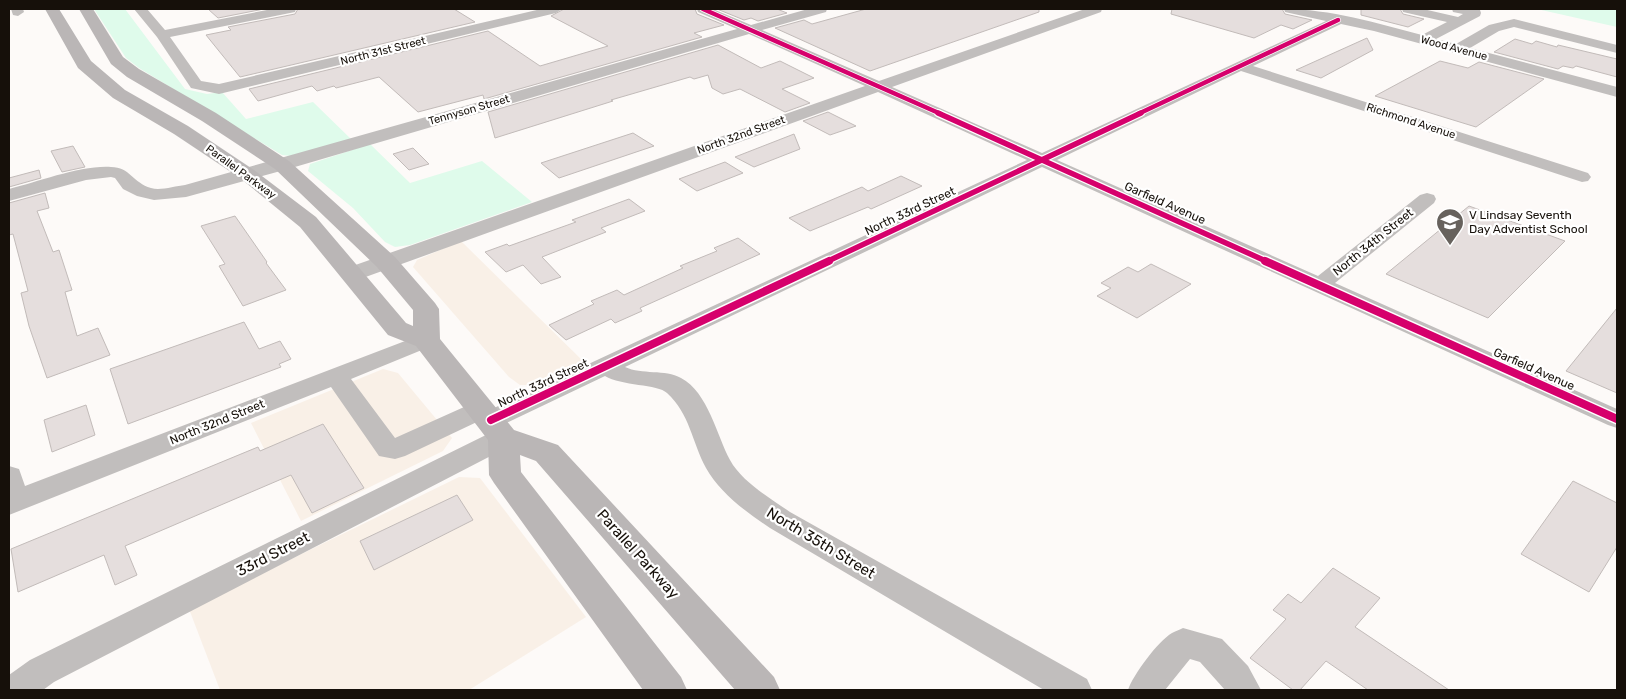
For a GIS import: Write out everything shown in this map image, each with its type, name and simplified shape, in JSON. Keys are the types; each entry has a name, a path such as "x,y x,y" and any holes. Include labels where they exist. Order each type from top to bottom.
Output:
{"main road":[{"name":"Parallel Parkway","path":"52,9 84,64 119,94 181,130 247,174 308,222 397,329 426,340"},
{"path":"86,9 117,60 128,69 234,132 282,165 386,262 426,309 426,340 492,422 505,475 668,690"},
{"name":"Parallel Parkway","path":"492,422 548,453 760,690"}],"street":[{"path":"146,10 162,35 290,9"},
{"name":"North 31st Street","path":"162,35 196,85 209,89 229,88 556,9"},
{"name":"Garfield Avenue","path":"703,9 1617,419"},
{"name":"Tennyson Street","path":"9,195 85,175 111,172 121,174 136,188 154,194 186,191 821,9"},
{"name":"North 32nd Street","path":"352,274 1096,9"},
{"name":"Wood Avenue","path":"1290,9 1376,28 1617,92"},
{"path":"1408,9 1458,15"},
{"path":"1423,40 1458,15"},
{"name":"North 33rd Street","path":"492,422 606,366 1338,20"},
{"path":"1458,49 1494,28 1514,24 1617,49"},
{"name":"Richmond Avenue","path":"1239,66 1582,176"},
{"name":"North 34th Street","path":"1320,285 1427,199"},
{"name":"North 32nd Street","path":"11,494 426,340"},
{"name":"North 35th Street","path":"606,366 621,375 673,384 690,401 704,428 718,465 734,484 773,515 1075,690"},
{"path":"335,375 389,449 395,449 492,422"},
{"name":"33rd Street","path":"29,681 492,422"},
{"path":"1145,690 1182,643 1210,649 1236,677 1244,690"}],"shaded area":[{"path":"461,241 586,364 539,385 520,385 509,377 413,267 417,260"},
{"path":"383,369 398,373 452,438 443,451 301,521 251,423"},
{"path":"459,477 480,478 586,617 469,690 220,690 189,609"}],"green space":[{"path":"94,9 125,9 185,89 207,94 222,92 246,119 313,102 352,140 291,156 282,155 139,68 126,58"},
{"path":"1537,9 1617,9 1617,27"},
{"path":"370,144 410,183 482,161 532,202 410,245 395,247 385,242 353,208 308,171 310,164"}],"building":[{"path":"208,9 264,9 218,18"},
{"path":"298,9 454,9 475,22 240,77 206,35 231,30 228,27 295,14"},
{"path":"564,9 695,9 697,14 724,25 694,33 702,37 484,99 483,95 418,112 379,77 317,91 312,86 258,101 249,89 488,31 540,66 608,46 551,16"},
{"path":"717,9 777,9 787,13 758,21 751,18 744,20"},
{"path":"866,9 1039,9 1039,12 870,71 775,28 804,20 812,24"},
{"path":"1172,9 1282,9 1285,14 1312,20 1293,29 1281,25 1254,38 1171,14"},
{"path":"1361,9 1400,9 1403,14 1424,19 1408,27 1361,15"},
{"path":"1367,38 1373,50 1321,78 1296,70"},
{"path":"1515,39 1532,44 1536,41 1557,47 1558,45 1617,59 1617,77 1576,66 1573,68 1563,66 1558,69 1494,52"},
{"path":"718,45 761,68 780,61 814,78 782,89 810,103 785,112 740,89 723,94 712,88 708,75 694,79 690,77 611,100 613,101 495,138 488,112"},
{"path":"1440,61 1468,68 1479,62 1544,79 1476,127 1375,96"},
{"path":"828,112 856,126 830,135 803,121"},
{"path":"633,133 654,146 559,178 541,163"},
{"path":"794,134 800,149 754,167 735,157"},
{"path":"73,146 85,167 62,172 51,151"},
{"path":"413,148 429,164 409,170 393,154"},
{"path":"725,162 743,173 697,191 679,179"},
{"path":"39,170 41,178 9,187 9,178"},
{"path":"901,176 922,186 871,209 868,207 810,231 789,218 862,187 868,191"},
{"path":"45,193 49,208 37,211 53,252 59,250 72,290 65,292 77,336 98,328 110,355 47,378 29,326 21,293 28,291 13,234 9,235 9,203"},
{"path":"629,199 645,211 601,228 606,232 542,257 561,277 541,284 523,265 506,272 485,252 507,244 509,246 576,222 572,220"},
{"path":"1469,206 1565,241 1488,318 1386,274"},
{"path":"235,216 286,290 243,306 219,266 225,264 201,226"},
{"path":"738,238 760,254 640,308 642,311 615,323 611,319 566,340 549,325 594,304 591,301 617,290 624,295 683,268 680,266 717,251 714,248"},
{"path":"1151,264 1191,284 1137,318 1097,296 1111,288 1101,283 1128,267 1138,272"},
{"path":"1617,308 1617,393 1566,371"},
{"path":"244,322 259,349 280,341 291,359 279,364 281,367 128,424 110,369"},
{"path":"86,405 95,435 52,452 44,420"},
{"path":"323,424 364,488 312,513 291,475 125,546 137,575 115,585 104,555 18,592 11,549 258,447 260,451"},
{"path":"1573,481 1617,503 1617,547 1589,592 1521,554"},
{"path":"457,495 473,520 374,570 360,541"},
{"path":"1333,568 1380,598 1355,627 1449,690 1368,690 1326,661 1300,690 1293,690 1250,658 1286,619 1273,610 1288,594 1301,603"}],"cycle path":[{"path":"703,9 1617,419"},
{"path":"491,420 1338,20"}],"place":[{"name":"V Lindsay Seventh Day Adventist School","path":"1450,246"}]}
